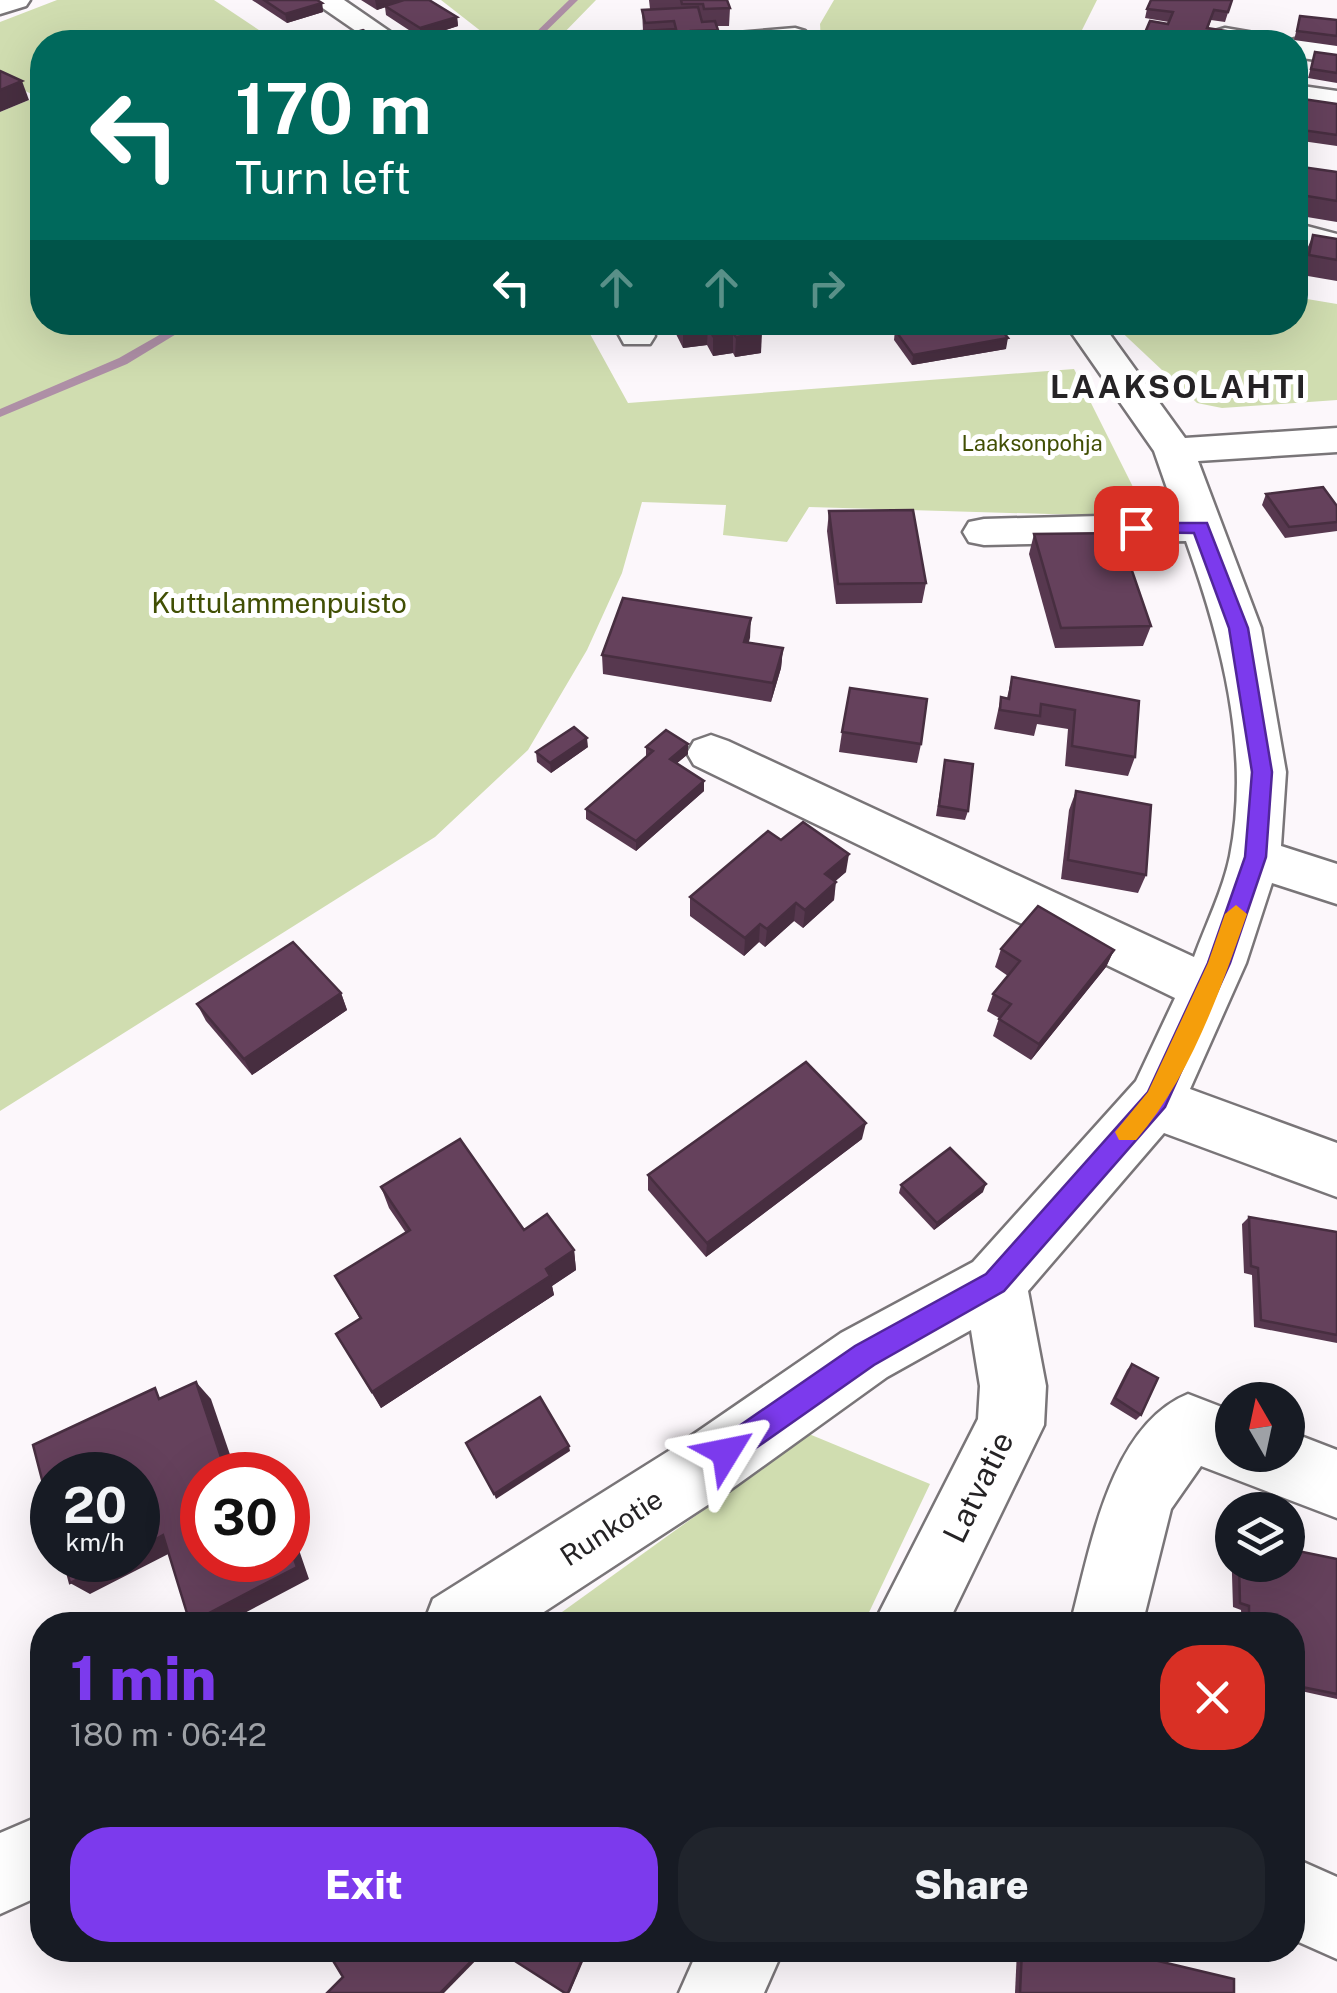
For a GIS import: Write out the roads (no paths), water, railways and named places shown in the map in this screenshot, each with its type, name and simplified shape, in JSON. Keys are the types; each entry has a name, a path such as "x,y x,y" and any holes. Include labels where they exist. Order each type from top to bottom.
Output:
{"street":[{"path":"325,0 372,30"},
{"path":"741,30 749,8"},
{"path":"1308,50 1337,54"},
{"path":"1308,96 1337,100"},
{"path":"1308,236 1337,244"},
{"name":"Runkotie","path":"478,1612 699,1471 864,1355 995,1283 1156,1099 1207,988 1256,857 1262,772 1238,628 1174,452 1091,335"},
{"path":"1174,452 1337,440"},
{"path":"984,532 1201,527"},
{"path":"711,753 1207,988"},
{"path":"1256,857 1337,884"},
{"path":"1156,1099 1186,1116 1337,1170"},
{"name":"Latvatie","path":"916,1612 1011,1425 1013,1386 995,1283"},
{"path":"1109,1612 1140,1494 1188,1428 1215,1438"},
{"path":"1305,1472 1337,1484"},
{"path":"0,1874 30,1860"},
{"path":"1305,1903 1337,1919"},
{"path":"720,1993 736,1962"}],"waterway":[{"path":"543,30 574,0"},
{"path":"0,413 123,361 168,335"}],"district":[{"name":"LAAKSOLAHTI","path":"1179,386"}],"park label":[{"name":"Laaksonpohja","path":"1032,443"},
{"name":"Kuttulammenpuisto","path":"279,602"}]}
